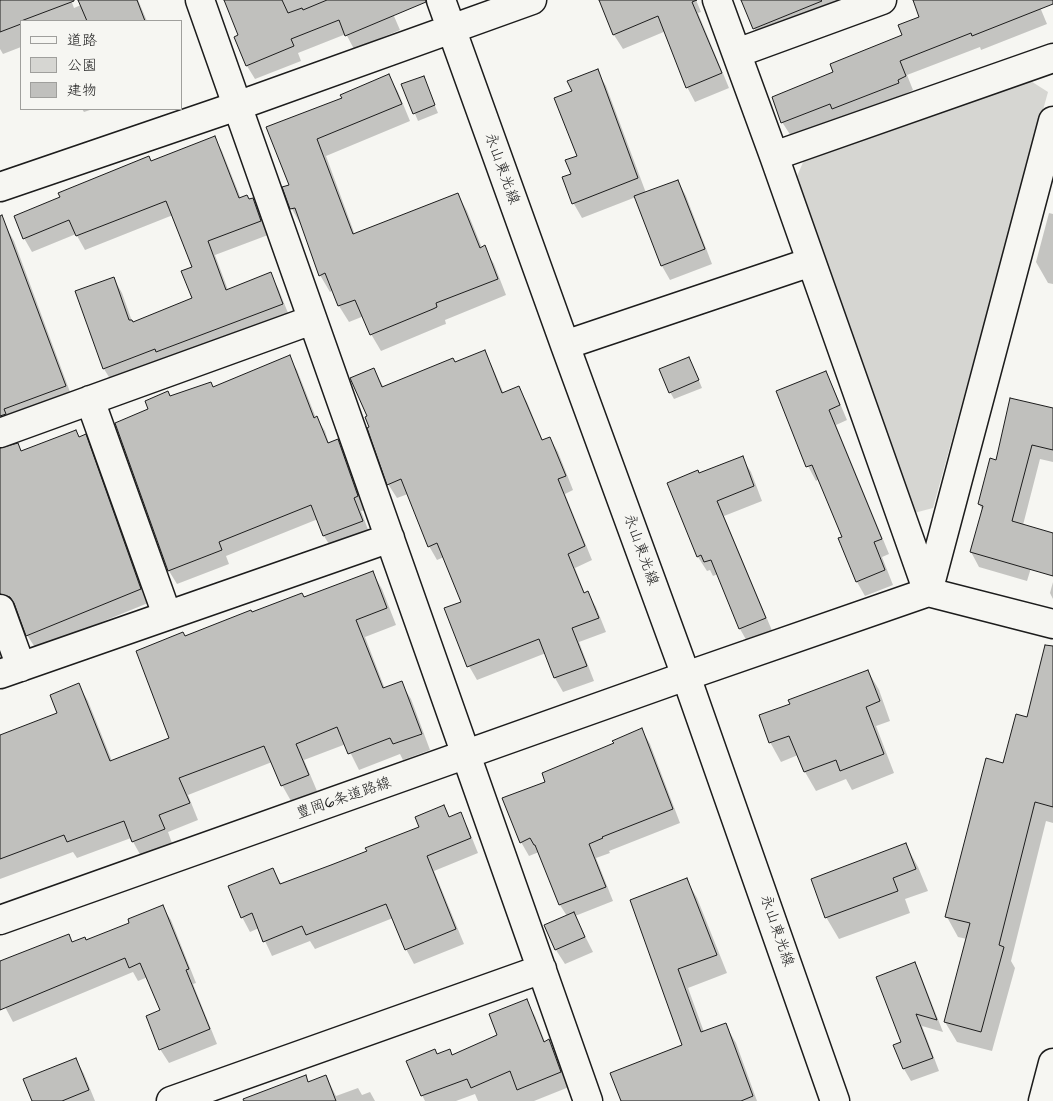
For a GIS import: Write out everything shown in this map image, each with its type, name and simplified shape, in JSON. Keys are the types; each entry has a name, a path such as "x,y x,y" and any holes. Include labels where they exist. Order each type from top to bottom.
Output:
{"street":[{"path":"200,0 588,1101"},
{"name":"永山東光線","path":"441,0 564,345 686,676 835,1101"},
{"path":"0,187 237,106 532,0"},
{"path":"717,0 928,592"},
{"path":"737,53 882,0"},
{"path":"774,156 1053,58"},
{"path":"928,592 1053,121"},
{"path":"564,345 811,262"},
{"path":"0,433 312,320"},
{"path":"90,400 167,615"},
{"path":"0,609 10,670 390,538"},
{"path":"928,592 1053,624"},
{"name":"豊岡6条道路線","path":"0,920 928,592"},
{"path":"171,1101 542,969"},
{"path":"1043,1101 1053,1063"}],"green space":[{"path":"1026,78 1048,92 933,508 914,513 795,181 804,160"}],"building":[{"path":"0,0 74,0 20,20 20,24 0,32"},
{"path":"78,0 137,0 145,20 87,20"},
{"path":"224,0 282,0 288,13 302,8 303,10 327,0 426,0 426,2 345,36 339,20 291,39 294,46 246,66 234,37 238,35"},
{"path":"599,0 697,0 692,2 722,73 686,88 658,16 613,35"},
{"path":"741,0 821,0 822,1 753,29"},
{"path":"913,0 1053,0 1053,4 972,36 971,33 900,61 906,76 898,80 899,83 832,109 830,104 781,123 772,97 833,72 830,64 902,35 898,25 919,17"},
{"path":"598,69 638,178 572,204 562,177 571,174 565,160 577,156 554,98 572,91 567,81"},
{"path":"389,74 402,104 317,139 353,234 458,193 480,248 485,245 498,279 436,303 437,307 433,309 370,335 355,300 338,306 325,273 319,276 295,208 290,209 282,187 289,185 266,127 342,98 340,95"},
{"path":"424,76 435,105 413,114 401,84"},
{"path":"215,136 239,198 247,195 249,199 253,198 261,221 208,241 226,290 271,272 283,304 156,352 155,349 103,369 75,291 114,277 129,320 133,322 192,298 181,271 192,267 166,201 76,236 69,220 23,239 14,216 60,197 58,193 149,156 151,161"},
{"path":"678,180 705,249 661,266 634,196"},
{"path":"2,215 66,386 4,409 6,414 0,416 0,216"},
{"path":"485,350 502,393 519,386 542,440 550,437 566,476 558,479 585,546 568,554 584,593 588,591 599,618 572,628 587,666 554,678 539,639 467,667 444,608 461,602 437,543 428,547 401,479 387,485 367,428 369,427 365,417 367,416 350,378 374,368 382,387 453,358 455,362"},
{"path":"290,355 314,418 317,416 328,443 338,439 358,496 354,498 363,521 323,536 311,505 219,542 222,550 168,571 115,423 148,409 145,401 168,391 170,396 211,382 213,387"},
{"path":"689,357 699,380 669,393 659,369"},
{"path":"826,371 840,405 829,410 882,539 874,542 885,570 856,582 838,538 842,537 812,465 806,467 776,391"},
{"path":"1010,398 1053,408 1053,450 1032,445 1012,521 1053,533 1053,576 970,552 983,506 978,504 990,458 996,460"},
{"path":"76,430 79,437 86,434 141,589 26,636 14,603 10,597 0,594 0,448 18,443 21,451"},
{"path":"743,456 754,486 717,501 766,618 739,629 711,560 704,562 701,555 697,557 667,483 698,470 699,473"},
{"path":"373,571 387,608 356,620 383,688 402,681 422,734 393,744 390,738 348,754 337,727 296,744 309,775 281,786 264,746 179,778 190,803 159,815 165,829 132,842 124,821 67,842 64,835 0,859 0,735 57,713 50,695 79,683 110,761 169,738 136,651 183,632 185,636 251,610 252,612 302,593 304,597"},
{"path":"1045,645 1053,646 1053,807 1035,802 999,945 1004,947 981,1032 944,1022 970,923 945,917 986,758 1003,763 1016,714 1027,717"},
{"path":"868,670 880,701 866,707 884,754 840,771 836,760 804,772 789,736 769,743 759,715 790,704 788,700"},
{"path":"642,728 673,809 589,844 606,887 559,905 535,845 530,838 520,843 502,798 545,782 542,773 614,743 612,741"},
{"path":"444,805 449,817 461,812 471,838 427,856 456,929 405,950 386,904 306,935 302,926 263,942 252,913 241,918 228,886 273,868 280,884 331,865 367,851 365,848 419,827 415,817"},
{"path":"906,843 916,869 893,878 898,891 825,918 811,879"},
{"path":"687,878 717,955 678,969 701,1032 726,1023 753,1096 741,1101 621,1101 610,1073 682,1045 630,900"},
{"path":"163,905 189,969 186,970 210,1029 159,1050 146,1016 160,1010 140,963 129,968 125,958 0,1010 0,961 69,934 72,942 85,937 86,940 129,923 128,919"},
{"path":"574,912 585,937 555,950 544,925"},
{"path":"915,962 937,1020 916,1014 933,1058 903,1069 893,1045 901,1042 876,977"},
{"path":"527,999 544,1042 549,1039 561,1072 517,1090 510,1071 471,1088 467,1079 421,1096 406,1061 435,1049 437,1054 450,1049 452,1055 497,1035 489,1014"},
{"path":"76,1058 89,1090 62,1101 32,1101 23,1079"},
{"path":"306,1075 308,1082 326,1075 336,1101 244,1101 243,1099"}]}
